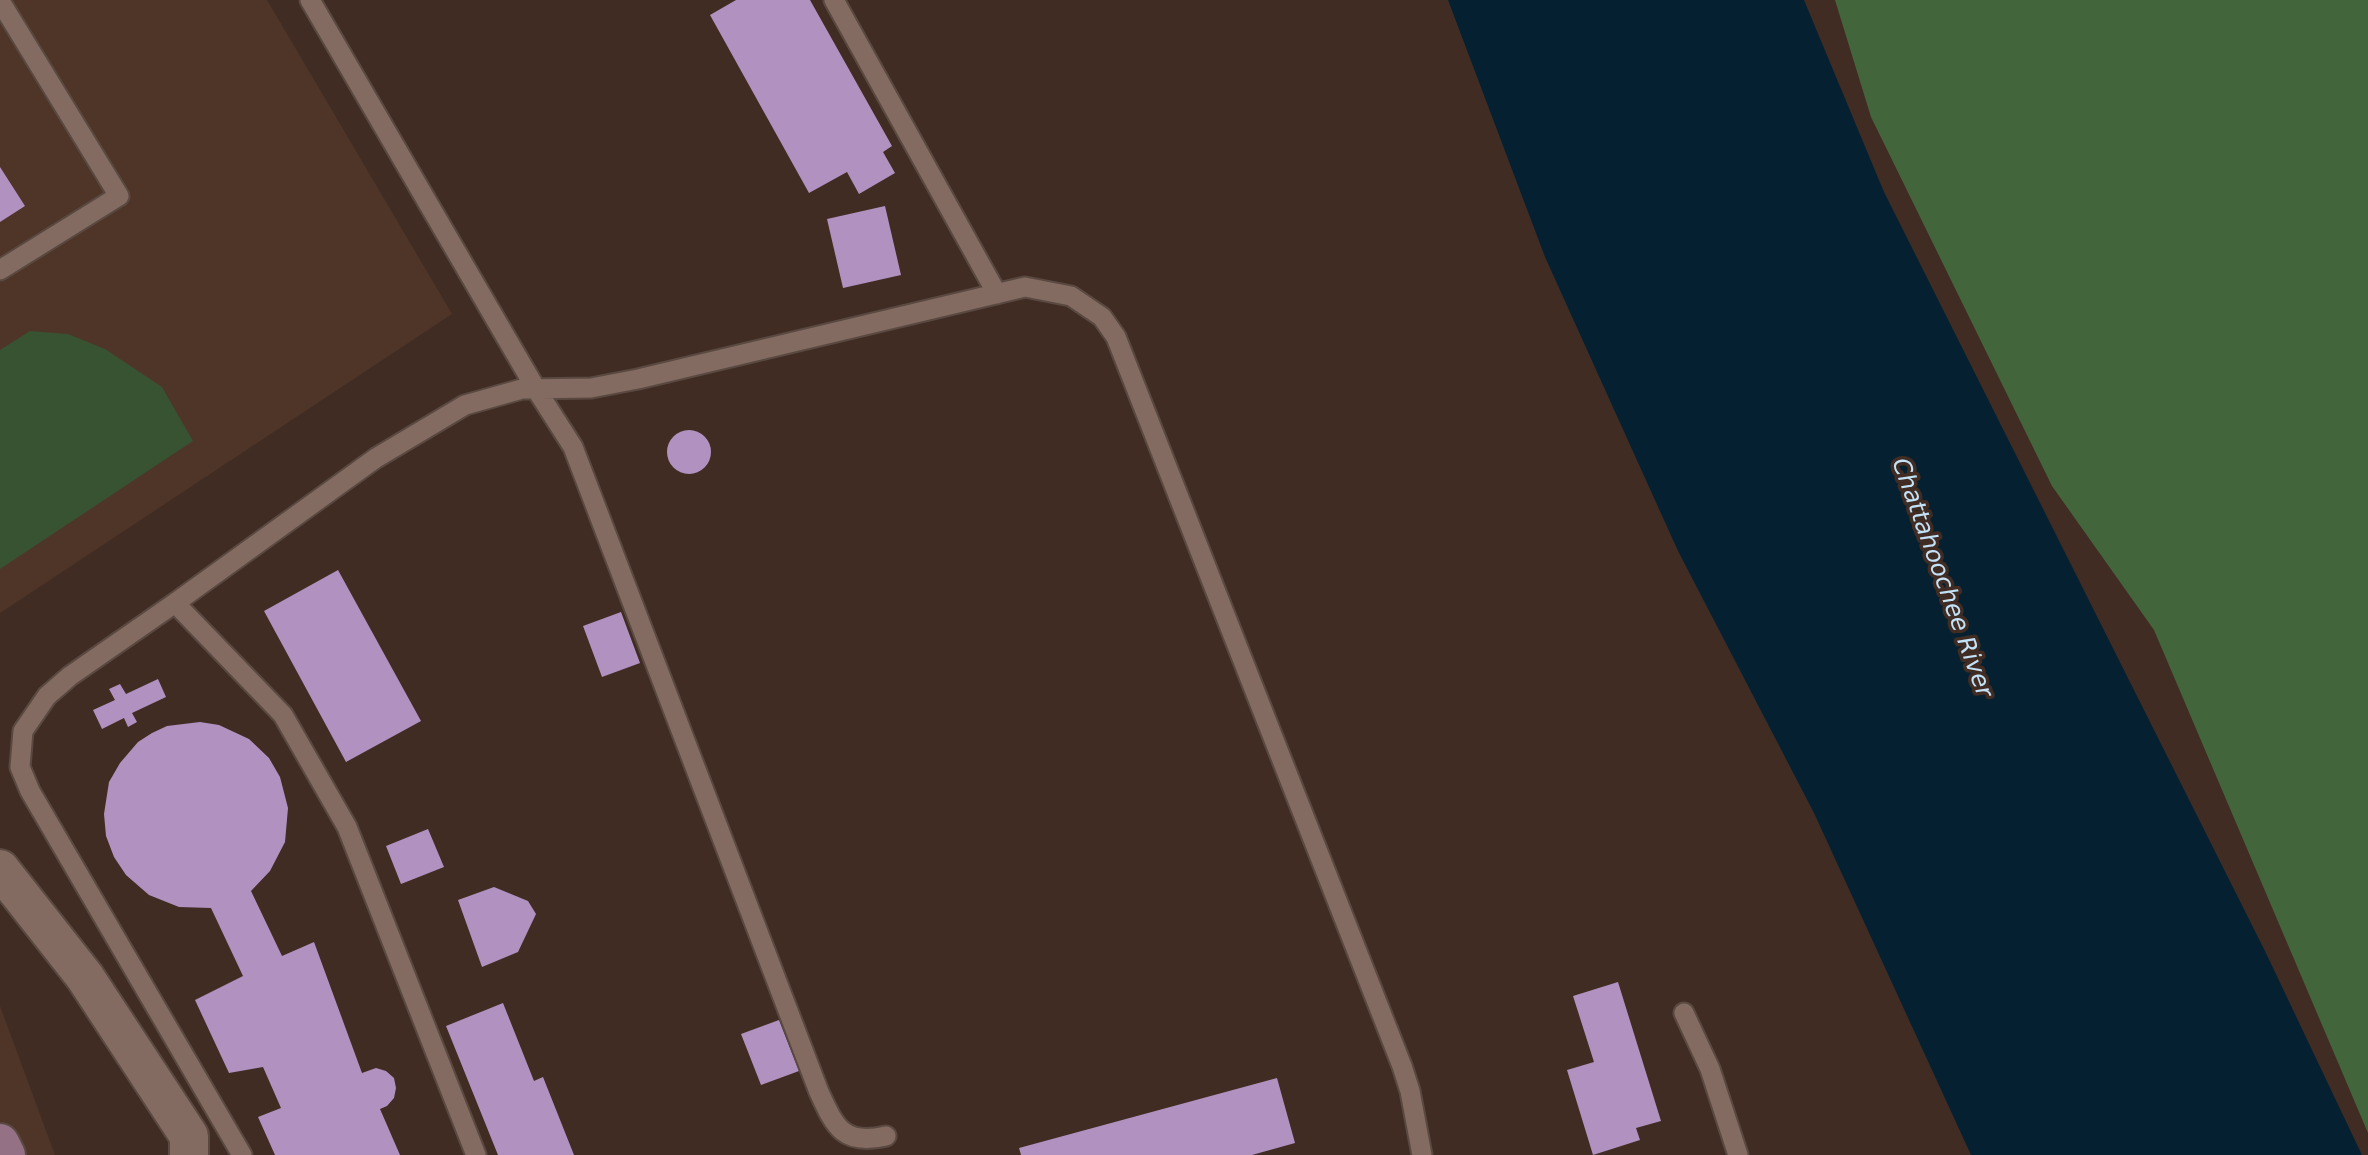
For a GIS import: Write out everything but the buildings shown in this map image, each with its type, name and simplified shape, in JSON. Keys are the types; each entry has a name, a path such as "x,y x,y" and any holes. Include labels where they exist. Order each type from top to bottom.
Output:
{"main road":[{"path":"0,1143 6,1155"}],"street":[{"path":"0,869 85,977 189,1136 189,1155"}],"lane":[{"path":"310,0 536,389 573,447 833,1123 849,1138 870,1140 886,1136"},
{"path":"834,0 997,294"},
{"path":"0,1 119,195 0,270"},
{"path":"242,1155 30,791 20,767 23,731 47,696 70,676 376,458 465,405 522,389 590,388 638,379 1025,287 1071,296 1102,317 1116,337 1402,1066 1410,1091 1422,1155"},
{"path":"175,603 283,715 347,827 476,1155"},
{"path":"1684,1013 1710,1069 1738,1155"}],"shaded area":[{"path":"0,0 267,0 452,314 0,613"},
{"path":"0,1006 55,1155 0,1155"}],"green space":[{"path":"1835,0 2368,0 2368,1133 2154,630 2052,486 1871,117"},
{"path":"30,331 68,334 105,349 162,387 193,441 0,569 0,350"}],"water":[{"name":"Chattahoochee River","path":"1448,0 1804,0 1884,192 2265,951 2362,1155 1971,1155 1814,813 1678,551 1545,257"}]}
